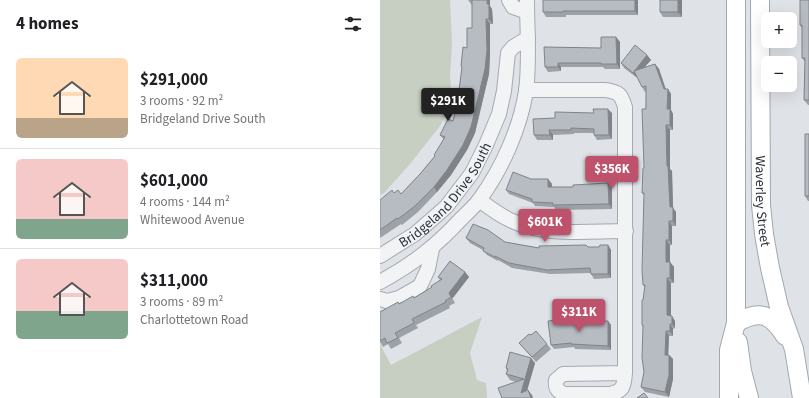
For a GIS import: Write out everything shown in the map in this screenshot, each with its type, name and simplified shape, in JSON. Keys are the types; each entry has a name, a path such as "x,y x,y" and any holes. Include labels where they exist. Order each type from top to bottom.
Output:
{"main road":[{"name":"Waverley Street","path":"729,398 729,350 736,323 736,0"},
{"name":"Waverley Street","path":"760,0 761,205 764,234 779,307 794,349 802,398"},
{"path":"749,398 742,370 736,323 752,315 757,314 766,317 778,324 794,349 809,379"}],"street":[{"name":"Bridgeland Drive South","path":"380,282 432,249 479,200 501,162 513,136 526,90 528,38 527,6 513,7 509,0"},
{"name":"Bridgeland Drive South","path":"380,256 415,234 446,207 472,173 499,114 504,91 508,53 513,47 528,38"},
{"path":"526,90 606,90 616,92 622,97 625,107 625,373"},
{"path":"479,200 511,220 550,231 626,231"},
{"name":"Bridgeland Drive South","path":"380,299 386,301 399,298 420,286 428,269 432,249"}],"green space":[{"path":"380,0 450,0 452,44 450,75 451,89 447,111 440,126 410,164 384,193 380,195"},
{"path":"482,317 470,353 477,380 486,383 487,398 380,398 380,344 391,365"}],"building":[{"path":"472,0 487,0 487,4 489,4 489,19 486,19 487,50 485,69 471,127 463,145 434,187 415,206 380,230 380,200 392,190 394,193 398,190 401,194 420,174 435,156 434,155 445,137 440,135 448,119 453,121 461,90 459,90 463,47 467,48 467,28 472,28"},
{"path":"543,0 635,0 635,11 543,12"},
{"path":"660,0 678,0 678,12 660,12"},
{"path":"800,0 809,0 809,100 804,100 805,58 802,58"},
{"path":"601,37 616,37 617,64 558,63 558,67 545,67 544,47 601,48"},
{"path":"635,45 647,55 633,73 621,63"},
{"path":"655,64 664,89 668,89 667,109 670,109 670,125 666,125 667,166 670,207 673,207 673,221 669,221 669,240 666,240 666,262 670,262 670,278 667,278 667,315 672,316 672,324 670,324 670,331 666,331 665,355 669,355 669,375 665,392 641,387 644,372 642,358 642,300 645,285 643,285 642,270 644,193 642,193 644,168 642,109 646,109 646,86 642,87 634,71"},
{"path":"593,109 608,109 609,135 594,135 594,129 571,128 571,130 549,130 550,135 534,135 533,119 555,118 555,112 594,113"},
{"path":"805,134 809,134 809,196 805,196"},
{"path":"513,172 531,179 548,179 548,187 573,187 573,185 608,183 609,204 553,205 553,203 532,202 532,199 506,190"},
{"path":"473,224 488,230 505,242 539,248 539,246 586,245 588,247 599,247 600,245 608,245 608,274 591,274 590,268 547,270 509,263 483,251 484,248 466,238"},
{"path":"450,261 465,272 449,293 451,297 445,301 446,302 412,319 414,323 395,333 398,338 387,343 385,338 380,341 380,312 398,302 399,304 413,296 414,298 432,287 431,286 442,279 438,277"},
{"path":"565,319 565,321 608,321 608,346 571,343 551,345 548,321"},
{"path":"536,331 547,344 532,357 519,343 529,334 531,335"},
{"path":"510,352 531,358 521,393 528,390 531,398 502,398 498,388 524,379 506,374"},
{"path":"644,393 648,398 637,398"}]}
